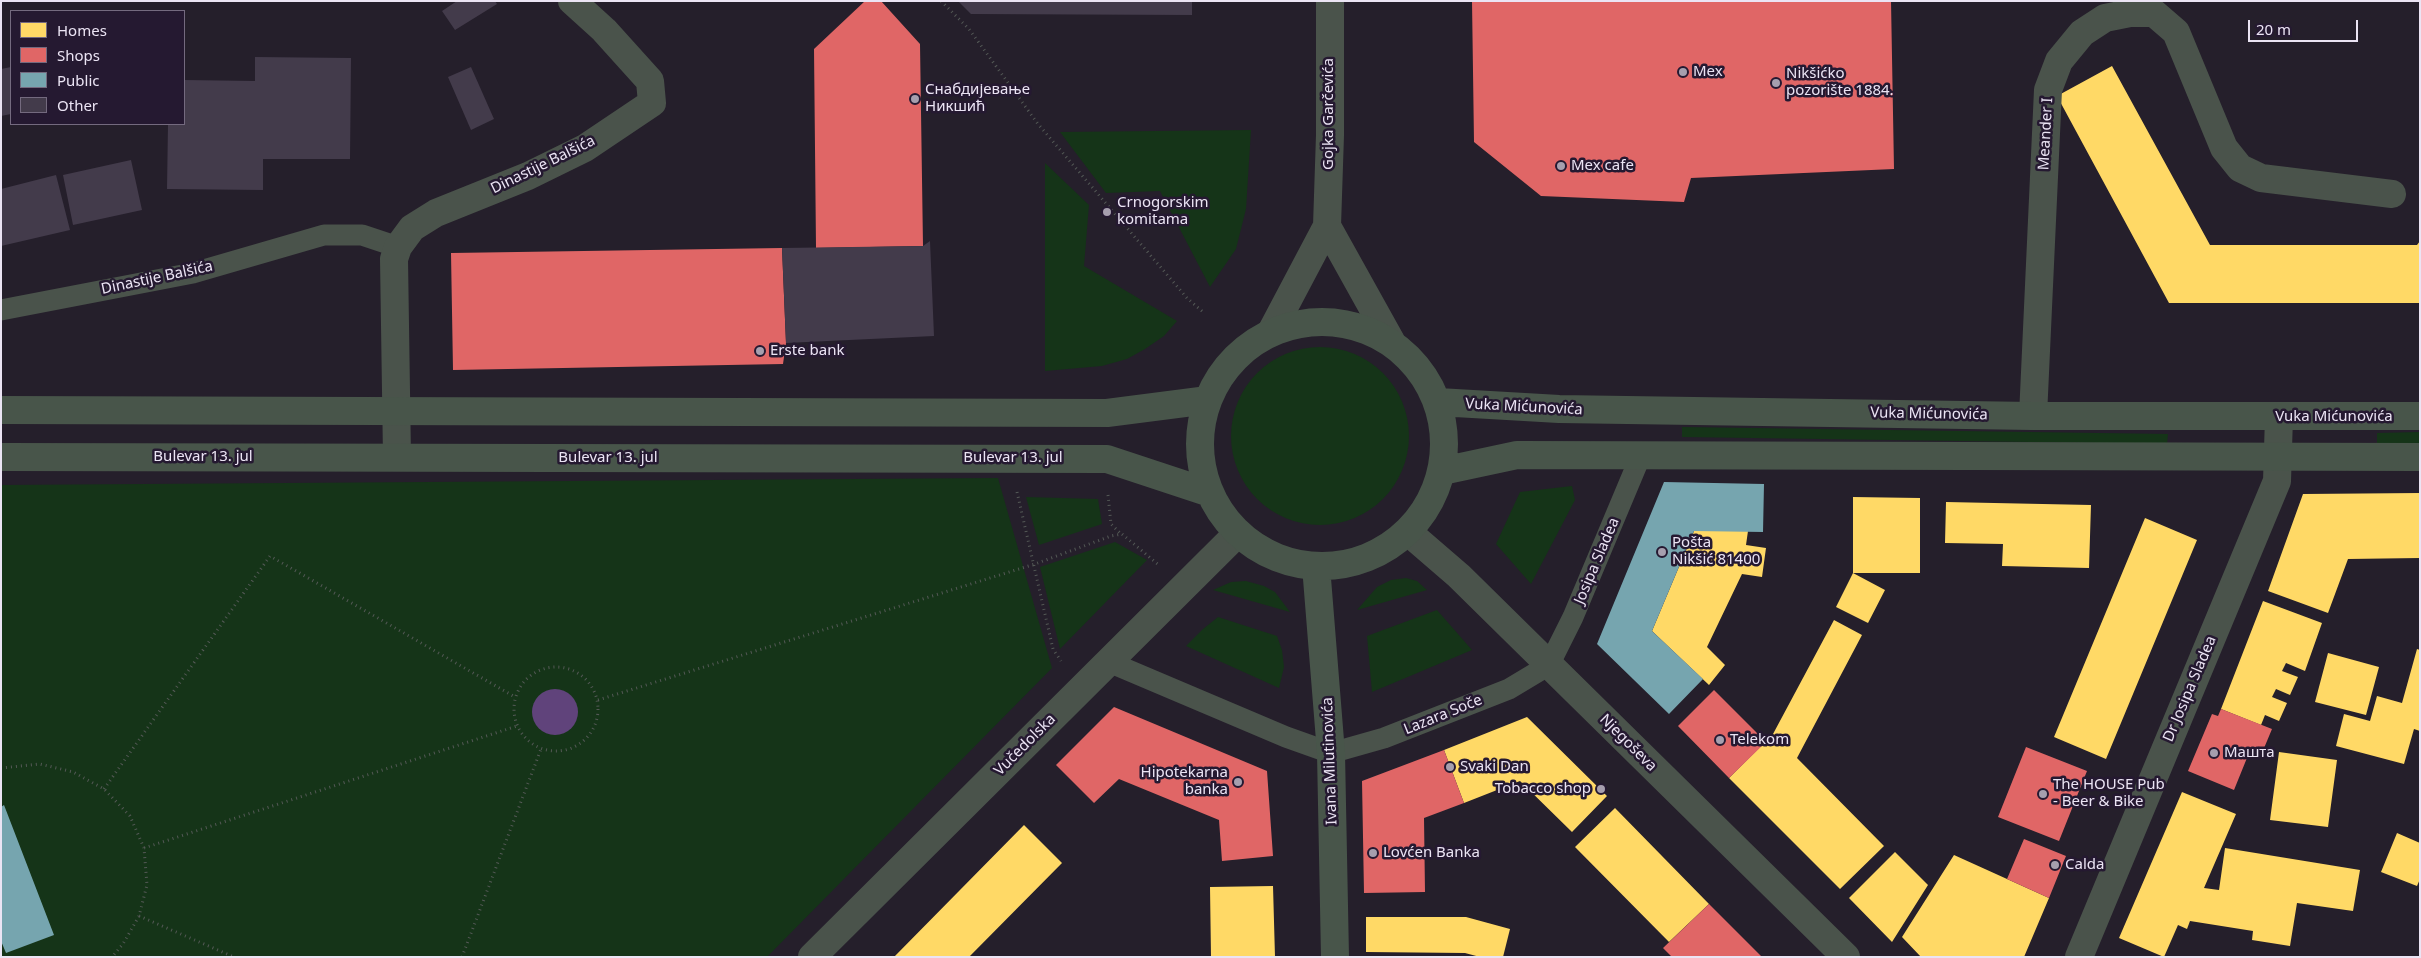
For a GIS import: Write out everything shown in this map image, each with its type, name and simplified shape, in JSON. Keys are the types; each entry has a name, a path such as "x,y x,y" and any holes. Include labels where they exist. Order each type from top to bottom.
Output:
{"main road":[{"path":"1312,321 1353,324 1391,341 1419,368 1438,402 1445,436 1442,471 1429,504 1408,532 1381,551 1350,563 1316,566 1288,562 1261,550 1238,533 1222,514 1210,493 1201,462 1200,431 1208,400 1223,372 1244,348 1271,332 1312,321"},
{"path":"1,410 1107,413 1208,400"},
{"name":"Vuka Mićunovića","path":"1438,402 1542,409 2034,416 2420,416"},
{"path":"1442,471 1517,454 2183,458 2420,456"},
{"name":"Bulevar 13. jul","path":"1,457 1107,459 1210,493"},
{"name":"Ivana Milutinovića","path":"1316,566 1331,753 1335,957"}],"street":[{"name":"Dinastije Balšića","path":"397,458 394,259 398,247 412,228 436,213 528,176 585,148 652,103 650,81 604,30 572,1"},
{"name":"Gojka Garčevića","path":"1327,226 1330,136 1330,1"},
{"name":"Meander I","path":"2034,416 2048,90 2059,61 2082,33 2105,18 2156,7 2176,32 2224,148 2240,168 2261,178 2392,194"},
{"path":"1271,332 1327,226"},
{"path":"1327,226 1391,341"},
{"name":"Dr Josipa Sladea","path":"2079,957 2277,481 2279,417"},
{"name":"Njegoševa","path":"1408,532 1459,576 1846,957"},
{"name":"Vučedolska","path":"812,957 1238,533"}],"lane":[{"name":"Dinastije Balšića","path":"1,310 193,273 324,235 362,235 398,247"},
{"name":"Josipa Sladea","path":"1550,665 1573,617 1641,455"},
{"path":"1109,662 1286,737 1331,753"},
{"name":"Lazara Soče","path":"1331,753 1384,738 1509,688 1550,665"}],"path":[{"path":"941,1 969,29 1038,124 1187,298 1203,312"},
{"path":"1016,487 1053,649 1064,666"},
{"path":"1107,487 1111,524 1162,568"},
{"path":"598,700 1035,564 1111,536 1122,534"},
{"path":"104,788 270,556 515,697"},
{"path":"544,668 572,669 583,676 593,687 598,700 595,726 588,737 578,745 554,752 541,749 523,736 517,726 514,717 515,697 521,684 532,674 544,668"},
{"path":"144,848 517,726"},
{"path":"462,957 541,749"},
{"path":"1,768 40,764 73,772 104,788 130,816 144,848 147,885 139,916 123,944 112,957"},
{"path":"139,916 234,957"}],"green space":[{"path":"1251,130 1246,209 1236,249 1210,287 1160,191 1106,193 1060,132"},
{"path":"1045,163 1089,205 1084,266 1177,321 1164,336 1127,359 1102,366 1045,371"},
{"path":"1311,347 1329,347 1362,357 1377,367 1389,379 1399,394 1405,410 1409,436 1405,462 1399,478 1389,493 1377,505 1362,515 1346,521 1329,525 1311,525 1278,515 1263,505 1251,493 1241,478 1235,462 1231,445 1231,427 1241,394 1251,379 1263,367 1278,357 1294,351"},
{"path":"1682,427 2168,434 2167,444 1682,437"},
{"path":"2420,432 2420,443 2377,443 2377,433"},
{"path":"998,478 1052,668 767,957 1,957 1,485"},
{"path":"1572,486 1575,500 1531,584 1496,544 1520,492"},
{"path":"1026,497 1098,499 1102,524 1039,545"},
{"path":"1115,542 1147,560 1060,649 1040,567"},
{"path":"1406,578 1417,581 1427,590 1357,610 1377,587 1391,580"},
{"path":"1246,581 1264,586 1275,592 1290,612 1213,590 1231,582"},
{"path":"1437,610 1472,650 1372,692 1367,636"},
{"path":"1218,617 1277,636 1282,650 1284,667 1279,688 1186,646"}],"shaded area":[{"path":"550,689 560,689 574,699 578,712 574,725 568,731 560,735 550,735 536,725 532,717 532,707 542,693"}],"building: Homes":[{"path":"2112,66 2210,245 2417,245 2420,241 2420,303 2169,303 2057,96"},
{"path":"2420,493 2420,558 2348,559 2328,613 2268,591 2303,494"},
{"path":"1853,497 1920,498 1920,573 1853,573"},
{"path":"1946,502 2091,505 2089,568 2002,566 2003,544 1945,543"},
{"path":"2145,518 2197,540 2106,759 2054,737"},
{"path":"1694,531 1748,531 1746,545 1766,548 1762,577 1742,574 1707,647 1725,665 1709,685 1652,631"},
{"path":"1853,573 1885,590 1868,623 1836,607"},
{"path":"2263,601 2322,623 2305,671 2286,663 2282,671 2298,677 2290,695 2276,689 2272,697 2287,703 2279,721 2265,715 2261,725 2221,709"},
{"path":"1834,620 1862,635 1797,758 1884,846 1840,889 1729,778 1773,734"},
{"path":"2417,649 2420,650 2420,731 2414,729 2404,764 2336,746 2344,714 2370,721 2377,696 2402,703"},
{"path":"2328,653 2379,667 2366,715 2315,702"},
{"path":"1527,717 1607,796 1572,832 1520,781 1464,803 1444,750"},
{"path":"2279,752 2337,760 2328,827 2270,820"},
{"path":"2182,792 2236,814 2204,888 2219,890 2225,848 2360,870 2353,911 2297,903 2290,946 2252,940 2253,931 2190,921 2187,929 2178,925 2164,957 2119,938"},
{"path":"1615,808 1709,904 1669,942 1575,847"},
{"path":"1024,825 1062,863 969,957 894,957"},
{"path":"2397,833 2420,843 2420,879 2417,886 2381,872"},
{"path":"1895,852 1928,885 1892,942 1849,898"},
{"path":"1954,855 2049,898 2024,957 1921,957 1902,937"},
{"path":"1273,886 1275,957 1211,957 1210,887"},
{"path":"1366,917 1466,917 1510,929 1503,957 1480,957 1465,953 1366,952"}],"building: Shops":[{"path":"865,1 881,1 920,44 923,246 816,248 814,49"},
{"name":"Mex","path":"1472,1 1891,1 1894,169 1691,178 1684,202 1541,196 1474,142"},
{"path":"782,248 786,343 783,364 453,370 451,253"},
{"path":"1714,690 1766,742 1729,778 1678,726"},
{"path":"1114,707 1267,771 1273,856 1222,861 1219,820 1119,779 1094,803 1056,765"},
{"path":"2221,709 2272,729 2262,753 2251,748 2234,790 2188,771 2212,714 2218,716"},
{"name":"The HOUSE Pub - Beer & Bike","path":"2026,747 2087,771 2059,841 1998,817"},
{"path":"1444,750 1464,803 1424,818 1425,892 1364,893 1362,781"},
{"path":"2024,839 2066,856 2049,898 2007,879"},
{"path":"1709,904 1762,957 1672,957 1663,948"}],"building: Public":[{"path":"1664,482 1764,484 1763,532 1694,531 1652,631 1703,679 1669,714 1597,644"},
{"path":"4,805 54,935 6,953 1,941 1,807"}],"building: Other":[{"path":"457,1 495,1 497,4 455,30 442,11"},
{"path":"958,1 1192,1 1192,15 971,14"},
{"path":"255,57 351,58 350,159 263,159 263,190 167,189 168,125 185,125 185,80 255,81"},
{"path":"10,67 10,114 1,116 1,69"},
{"path":"471,67 494,119 471,130 448,77"},
{"path":"131,160 142,210 73,225 63,175"},
{"path":"56,175 70,230 1,246 1,189"},
{"path":"930,241 934,336 786,343 782,248 923,246"}],"place":[{"name":"Mex","path":"1683,72"},
{"name":"Nikšićko pozorište 1884.","path":"1776,83"},
{"name":"Снабдијевање Никшић","path":"915,99"},
{"name":"Mex cafe","path":"1561,166"},
{"name":"Crnogorskim komitama","path":"1107,212"},
{"name":"Erste bank","path":"760,351"},
{"name":"Pošta Nikšić 81400","path":"1662,552"},
{"name":"Telekom","path":"1720,740"},
{"name":"Машта","path":"2214,753"},
{"name":"Svaki Dan","path":"1450,767"},
{"name":"Hipotekarna banka","path":"1238,782"},
{"name":"Tobacco shop","path":"1601,789"},
{"name":"The HOUSE Pub - Beer & Bike","path":"2043,794"},
{"name":"Lovćen Banka","path":"1373,853"},
{"name":"Calda","path":"2055,865"}]}
